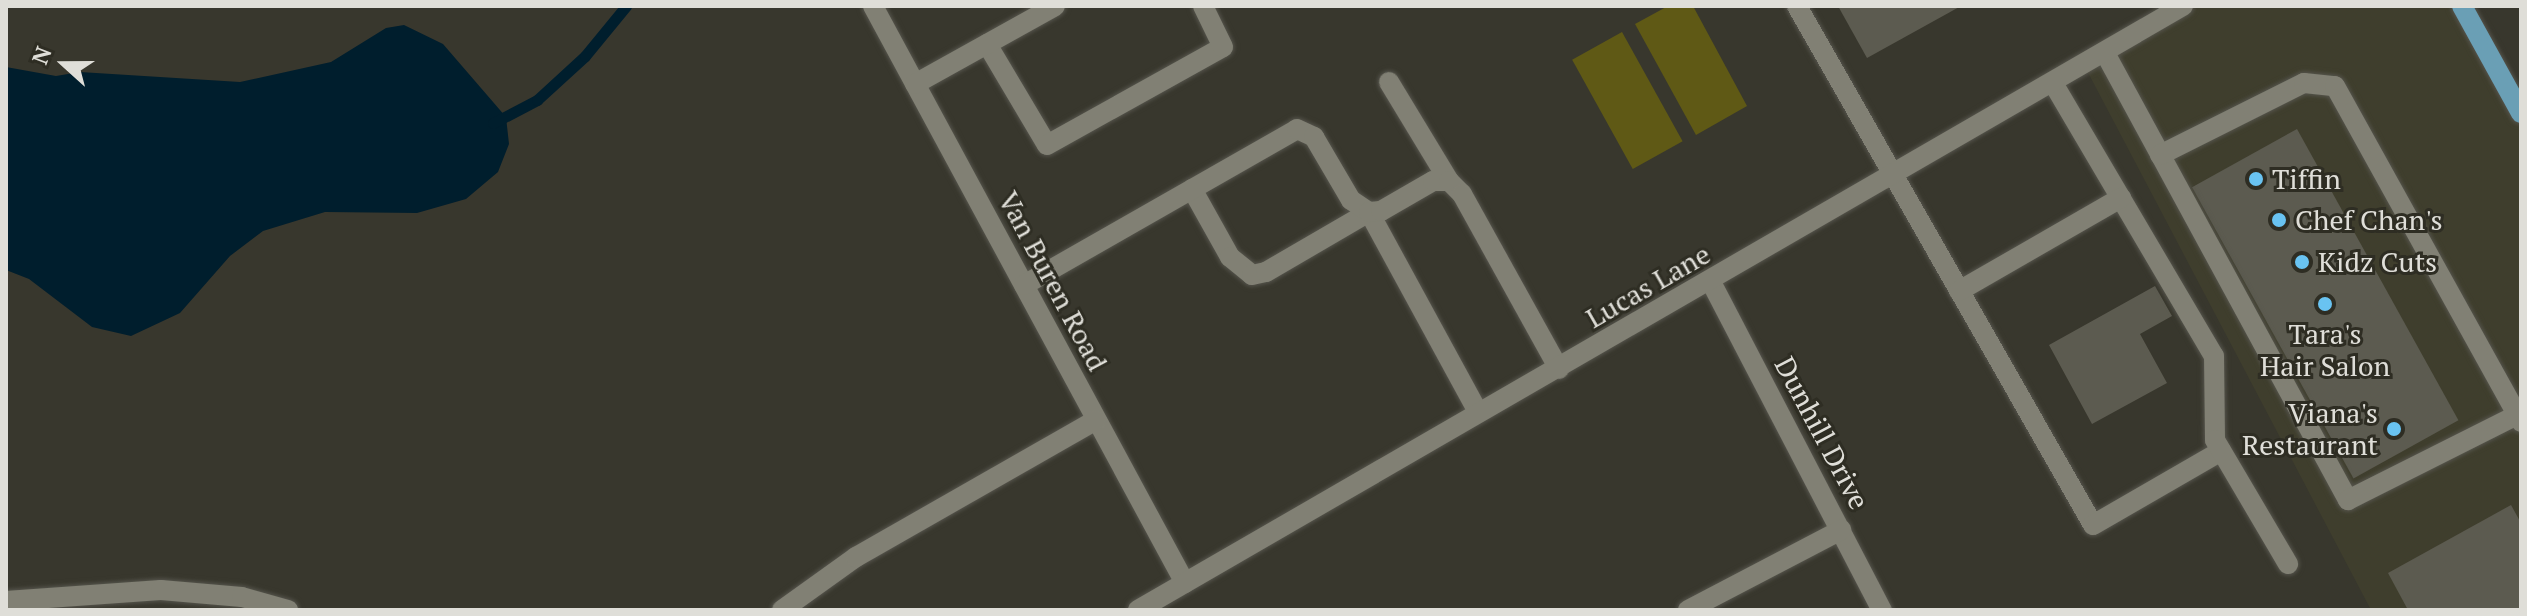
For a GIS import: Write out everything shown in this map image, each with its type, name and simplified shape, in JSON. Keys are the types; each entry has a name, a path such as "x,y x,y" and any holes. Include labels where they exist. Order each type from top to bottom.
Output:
{"main road":[{"path":"2462,6 2521,113"}],"street":[{"name":"Van Buren Road","path":"873,6 1185,583"},
{"path":"915,84 1055,6"},
{"path":"987,44 1047,145 1223,47 1203,6"},
{"path":"1797,6 2093,525 2221,451"},
{"name":"Lucas Lane","path":"1138,610 1478,412 1559,369 1894,177 2183,6"},
{"path":"2105,53 2160,155 2348,500 2520,416 2335,86 2304,83 2160,155"},
{"path":"1389,82 1449,181 1462,194 1559,369"},
{"path":"2053,83 2214,356 2215,440 2288,564"},
{"path":"1024,285 1297,129 1314,137 1351,200 1369,212 1478,412"},
{"path":"1192,189 1230,257 1252,275 1266,272 1369,212 1433,181 1449,181"},
{"path":"1959,291 2121,198"},
{"name":"Dunhill Drive","path":"1711,282 1882,610"},
{"path":"782,610 856,557 1096,420"},
{"path":"1688,610 1841,530"},
{"path":"6,601 161,590 242,597 288,610"}],"shaded area":[{"path":"1668,6 1693,6 1747,106 1696,135 1635,24"},
{"path":"2183,6 2462,6 2521,113 2521,610 2371,610 2084,65"},
{"path":"1622,32 1683,141 1633,169 1572,60"}],"water":[{"path":"404,25 443,44 506,117 509,144 498,172 466,199 417,213 325,212 263,231 230,256 180,313 131,336 92,327 29,279 6,270 6,67 56,76 80,72 240,82 331,62 386,28"}],"building":[{"path":"1838,6 1961,6 1867,58"},
{"path":"2297,129 2458,420 2353,478 2192,187"},
{"path":"2155,286 2172,316 2140,334 2167,383 2092,424 2049,345"},
{"path":"2511,505 2521,523 2521,610 2408,610 2388,573"}],"waterway":[{"path":"493,123 537,100 585,56 626,6"}],"place":[{"name":"Tiffin","path":"2256,179"},
{"name":"Chef Chan's","path":"2279,220"},
{"name":"Kidz Cuts","path":"2302,262"},
{"name":"Tara's Hair Salon","path":"2325,304"},
{"name":"Viana's Restaurant","path":"2394,429"}]}
